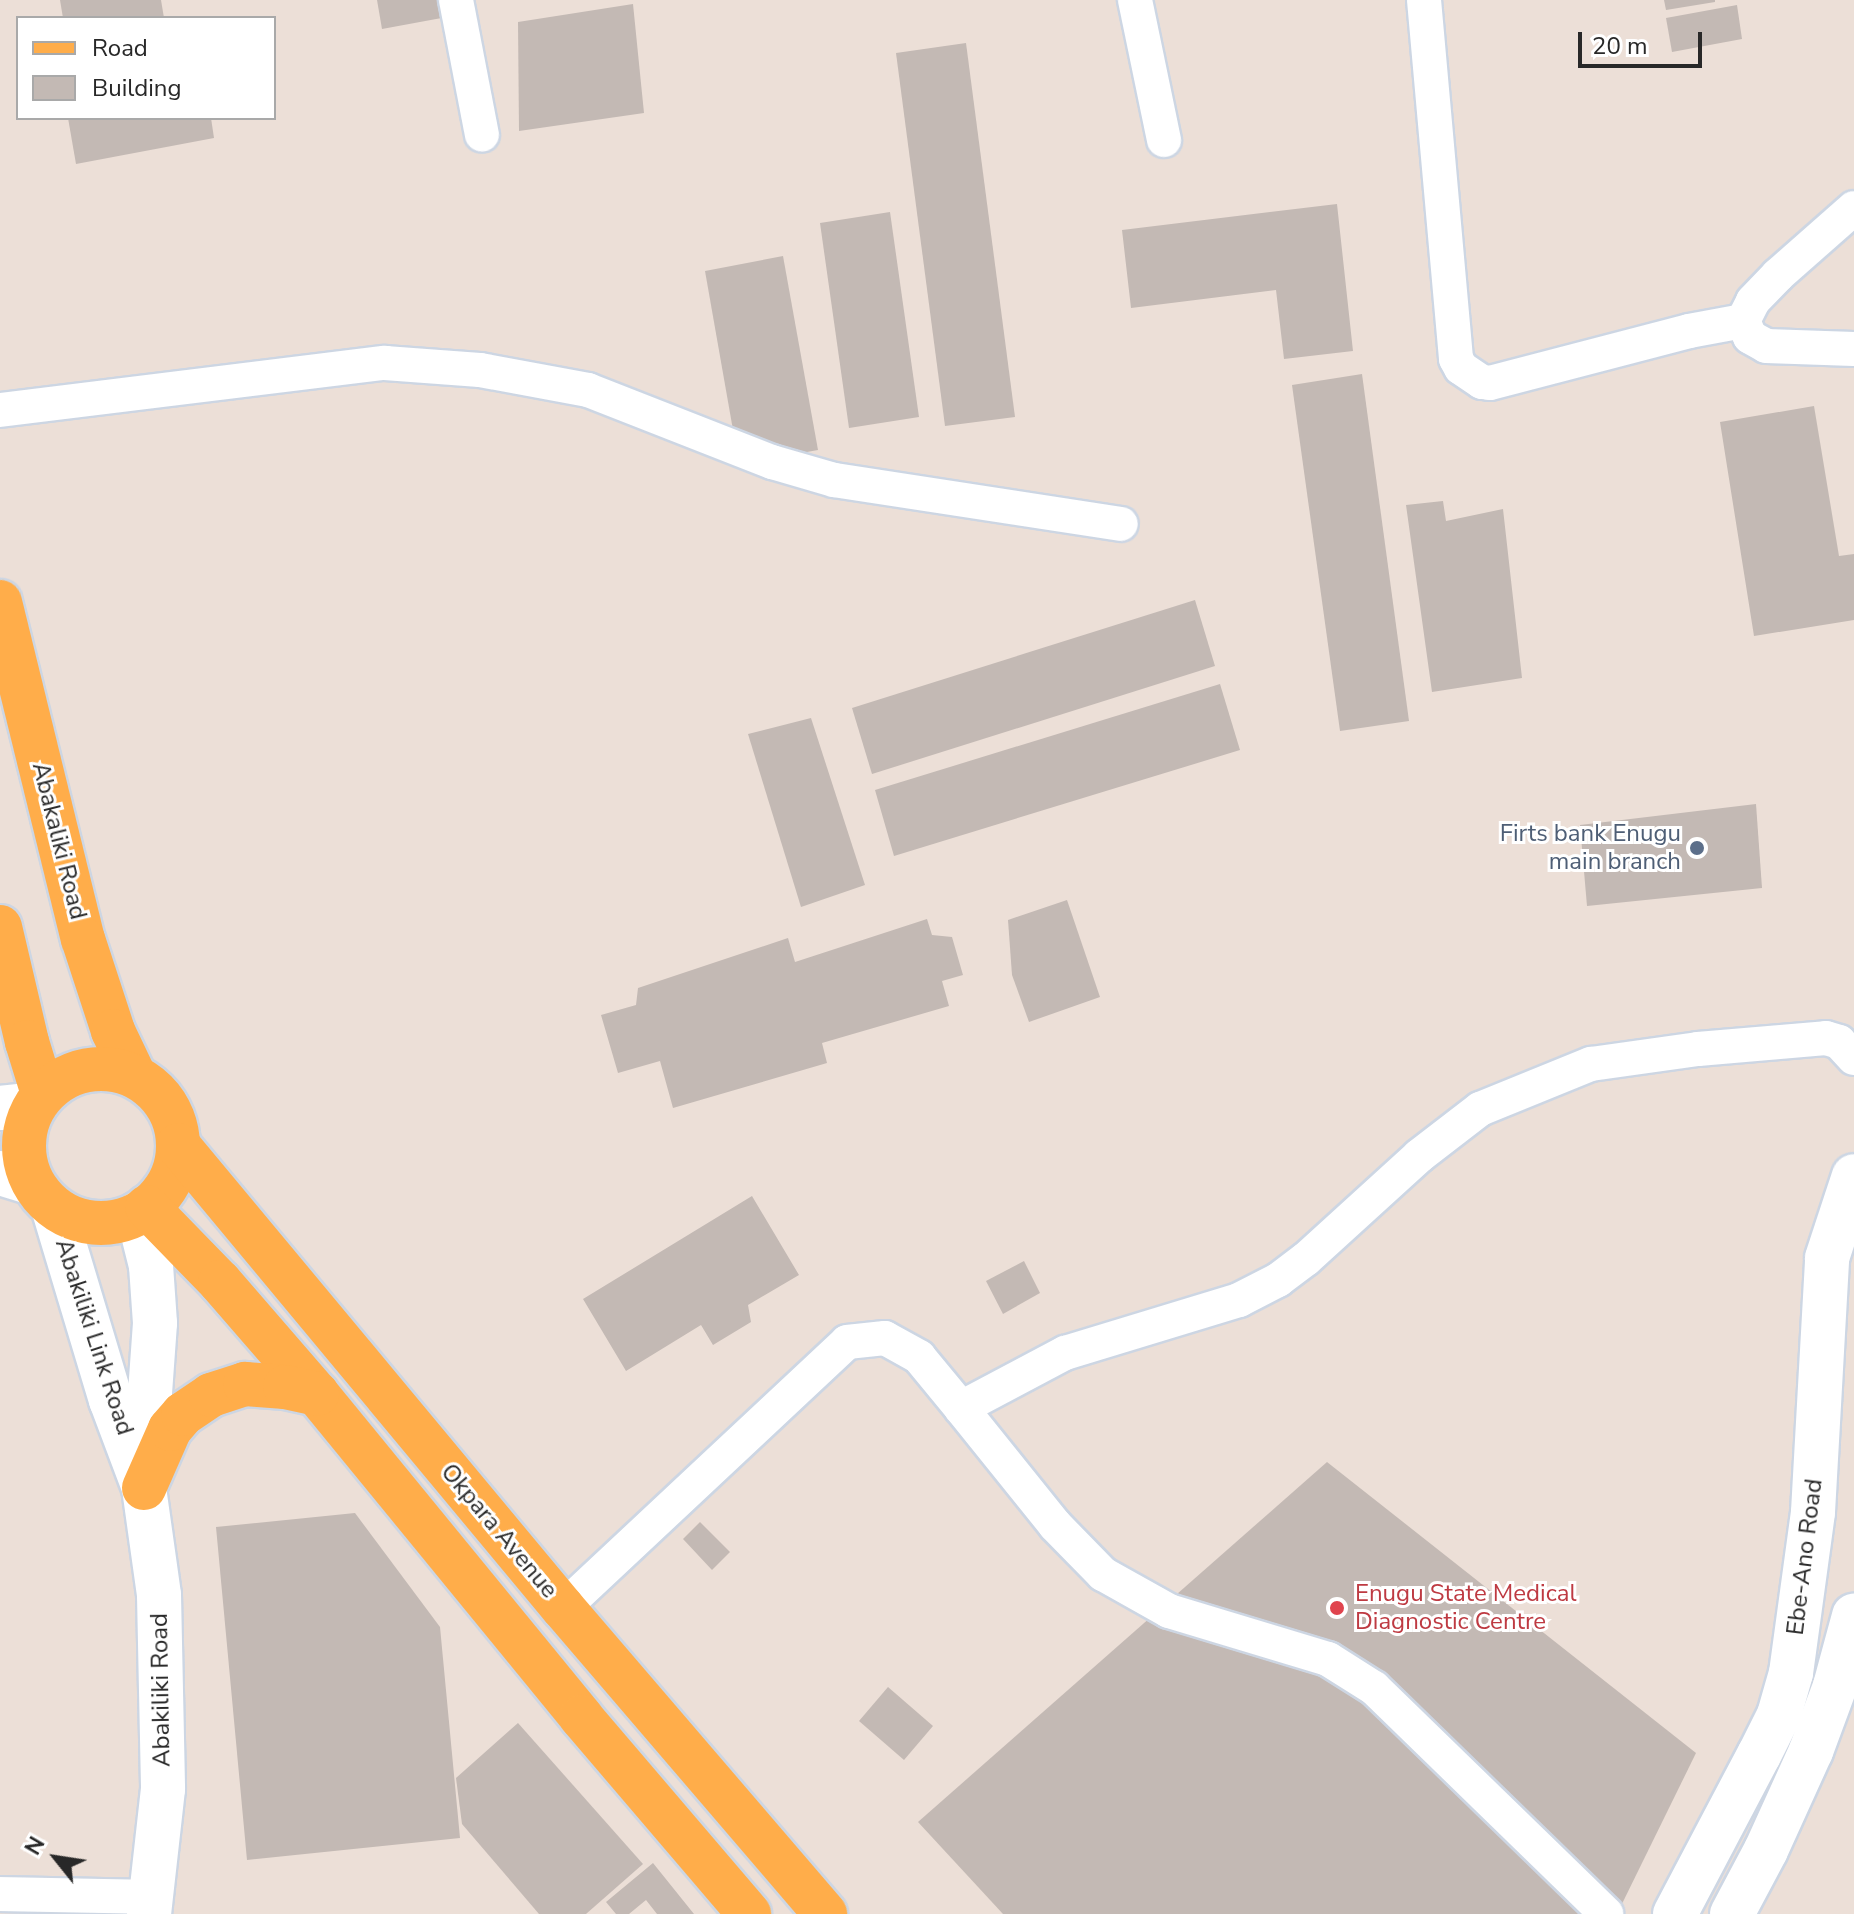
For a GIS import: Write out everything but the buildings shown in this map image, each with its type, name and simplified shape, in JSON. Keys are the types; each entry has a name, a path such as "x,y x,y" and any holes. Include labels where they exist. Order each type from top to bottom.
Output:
{"main road":[{"name":"Abakaliki Road","path":"0,602 83,939 113,1031 134,1075"},
{"path":"0,927 13,987 26,1102 24,1143 29,1188 76,1219 101,1224 142,1210 169,1181 178,1145 170,1109 155,1089 134,1075 107,1068 78,1071 26,1102"},
{"path":"0,1032 13,987"},
{"name":"Okpara Avenue","path":"178,1145 563,1608 825,1914"},
{"name":"Ebe-Ano Road","path":"1675,1914 1779,1715 1791,1673 1813,1512 1827,1258 1854,1176"},
{"name":"Abakiliki Link Road","path":"29,1188 141,1477"},
{"path":"142,1210 220,1282 317,1394 581,1717 749,1914"},
{"path":"141,1477 155,1323 151,1266 142,1210"},
{"path":"141,1477 170,1429 183,1414 211,1395 245,1384 285,1387 317,1394"},
{"name":"Abakiliki Road","path":"141,1477 159,1595 163,1680 163,1789 151,1906"},
{"path":"1732,1914 1766,1850 1811,1751 1835,1686 1854,1616"},
{"path":"632,1774 672,1736"}],"street":[{"path":"456,0 482,135"},
{"path":"1135,0 1164,140"},
{"path":"1424,0 1456,359 1461,368 1482,382 1490,383 1689,331 1743,321"},
{"path":"1743,321 1753,301 1778,275 1854,208"},
{"path":"1743,321 1750,337 1766,346 1854,349"},
{"path":"0,410 385,363 480,370 588,390 772,462 834,480 1121,524"},
{"path":"961,1408 1065,1353 1239,1300 1278,1280 1306,1259 1419,1156 1480,1109 1591,1064 1687,1050 1826,1038 1839,1042 1854,1058"},
{"path":"563,1608 847,1342 885,1338 919,1357 1055,1525 1103,1574 1169,1611 1328,1659 1374,1688 1606,1914"},
{"path":"0,1894 151,1906"}],"place":[{"name":"Firts bank Enugu main branch","path":"1697,848"},
{"name":"Enugu State Medical Diagnostic Centre","path":"1337,1608"}]}
